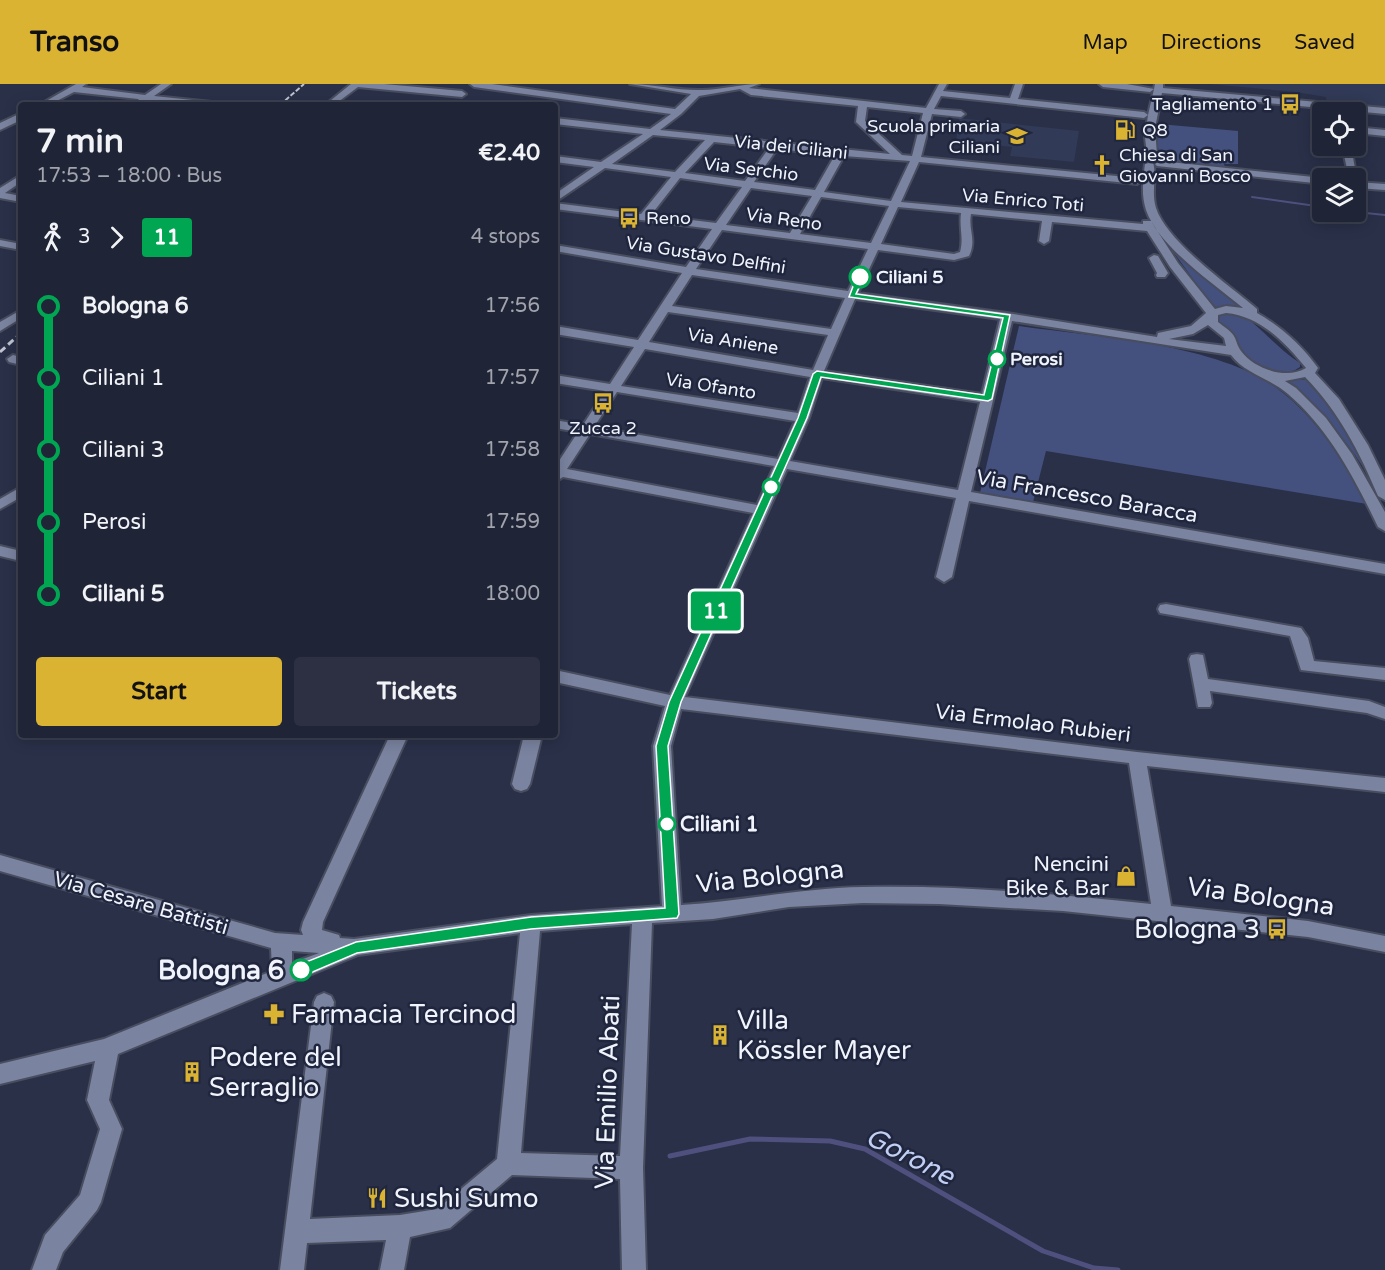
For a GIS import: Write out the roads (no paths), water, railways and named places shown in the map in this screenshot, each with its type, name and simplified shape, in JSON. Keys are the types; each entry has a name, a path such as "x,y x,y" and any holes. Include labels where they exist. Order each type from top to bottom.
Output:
{"street":[{"path":"49,102 83,84"},
{"path":"138,102 168,84"},
{"path":"333,102 357,84 462,94"},
{"path":"453,102 474,84 678,112"},
{"path":"634,84 700,93 755,84"},
{"path":"1014,101 1019,84"},
{"path":"1103,84 1154,87 1312,107"},
{"path":"738,86 751,92 962,114"},
{"path":"1149,160 1142,146 1144,115 1154,87"},
{"path":"1154,87 1148,196 1152,213 1179,246 1311,366 1308,373"},
{"path":"672,914 662,746 675,702 803,418 817,374 835,333 916,159 928,111 941,88 1014,101 1144,115"},
{"path":"74,89 187,102"},
{"path":"558,197 651,133 700,93"},
{"path":"863,104 860,122 900,158"},
{"path":"1366,111 1385,111"},
{"path":"0,127 18,118"},
{"name":"Via dei Ciliani","path":"558,121 841,153 1137,181"},
{"path":"11,122 18,123"},
{"path":"1366,131 1385,133"},
{"path":"644,217 712,138"},
{"path":"558,474 688,272 775,145"},
{"path":"793,237 841,153"},
{"name":"Via Serchio","path":"558,160 895,204"},
{"path":"1149,160 1181,166 1312,180"},
{"path":"1149,160 1137,181 1142,214 1149,228 1211,314 1214,326 1230,339 1235,352 1247,363 1266,373 1304,402 1342,449 1372,498 1385,527"},
{"path":"0,194 18,180"},
{"path":"1366,185 1385,187"},
{"path":"0,194 18,198"},
{"name":"Via Enrico Toti","path":"895,204 1149,228"},
{"name":"Via Reno","path":"558,206 874,248 962,256 965,254 969,240 964,227 967,211"},
{"path":"1044,241 1047,219"},
{"path":"0,243 18,246"},
{"name":"Via Gustavo Delfini","path":"558,249 688,272 1140,336"},
{"path":"1154,258 1163,273 1161,275"},
{"path":"665,308 835,333"},
{"path":"1140,336 1182,333 1202,324 1211,314 1223,309 1236,308 1261,319"},
{"path":"0,327 18,316"},
{"path":"944,577 1007,316"},
{"name":"Via Aniene","path":"558,331 817,374 988,399"},
{"path":"1140,336 1235,352"},
{"path":"1266,373 1286,377 1308,373"},
{"path":"1308,373 1345,412 1360,439 1385,496"},
{"name":"Via Ofanto","path":"558,380 803,418"},
{"name":"Via Francesco Baracca","path":"558,425 1385,569"},
{"path":"558,475 762,510"},
{"path":"0,505 18,493"},
{"path":"0,551 18,555"},
{"path":"1166,609 1295,632 1300,639 1307,666 1385,674"},
{"path":"1197,659 1204,703"},
{"name":"Via Ermolao Rubieri","path":"558,677 675,702 1137,758 1385,785"},
{"path":"1201,684 1369,707 1385,712"},
{"path":"356,948 315,937 311,930 396,738"},
{"path":"521,784 532,738"},
{"path":"1137,758 1162,912"},
{"name":"Via Cesare Battisti","path":"0,863 282,942 356,948"},
{"name":"Via Bologna","path":"0,1074 108,1048 356,948 531,923 642,917 789,899 863,895 939,896 1063,903 1162,912 1308,929 1385,944"},
{"name":"Via Emilio Abati","path":"634,1270 632,1168 642,917"},
{"path":"508,1164 531,923"},
{"path":"282,942 283,977"},
{"path":"292,1270 324,1002"},
{"path":"44,1270 54,1244 89,1202 111,1129 98,1100 108,1048"},
{"path":"298,1231 400,1227 442,1220 508,1164 632,1168"},
{"path":"392,1270 400,1227"}],"waterway":[{"path":"1252,197 1312,205"},
{"path":"1366,213 1385,215"},
{"name":"Gorone","path":"670,1156 750,1139 830,1141 865,1149 1043,1251 1094,1268 1118,1270"}],"railway":[{"path":"283,102 304,84"},
{"path":"0,352 18,336"}],"place":[{"name":"Tagliamento 1","path":"1290,104"},
{"name":"Q8","path":"1125,130"},
{"name":"Scuola primaria Ciliani","path":"1017,136"},
{"name":"Chiesa di San Giovanni Bosco","path":"1102,165"},
{"name":"Reno","path":"629,218"},
{"name":"Ciliani 5","path":"860,277"},
{"name":"Perosi","path":"997,359"},
{"name":"Zucca 2","path":"603,403"},
{"name":"Ciliani 1","path":"667,824"},
{"name":"Nencini Bike & Bar","path":"1126,876"},
{"name":"Bologna 3","path":"1277,929"},
{"name":"Bologna 6","path":"301,970"},
{"name":"Farmacia Tercinod","path":"274,1014"},
{"name":"Villa Kössler Mayer","path":"720,1035"},
{"name":"Podere del Serraglio","path":"192,1072"},
{"name":"Sushi Sumo","path":"377,1198"}]}
